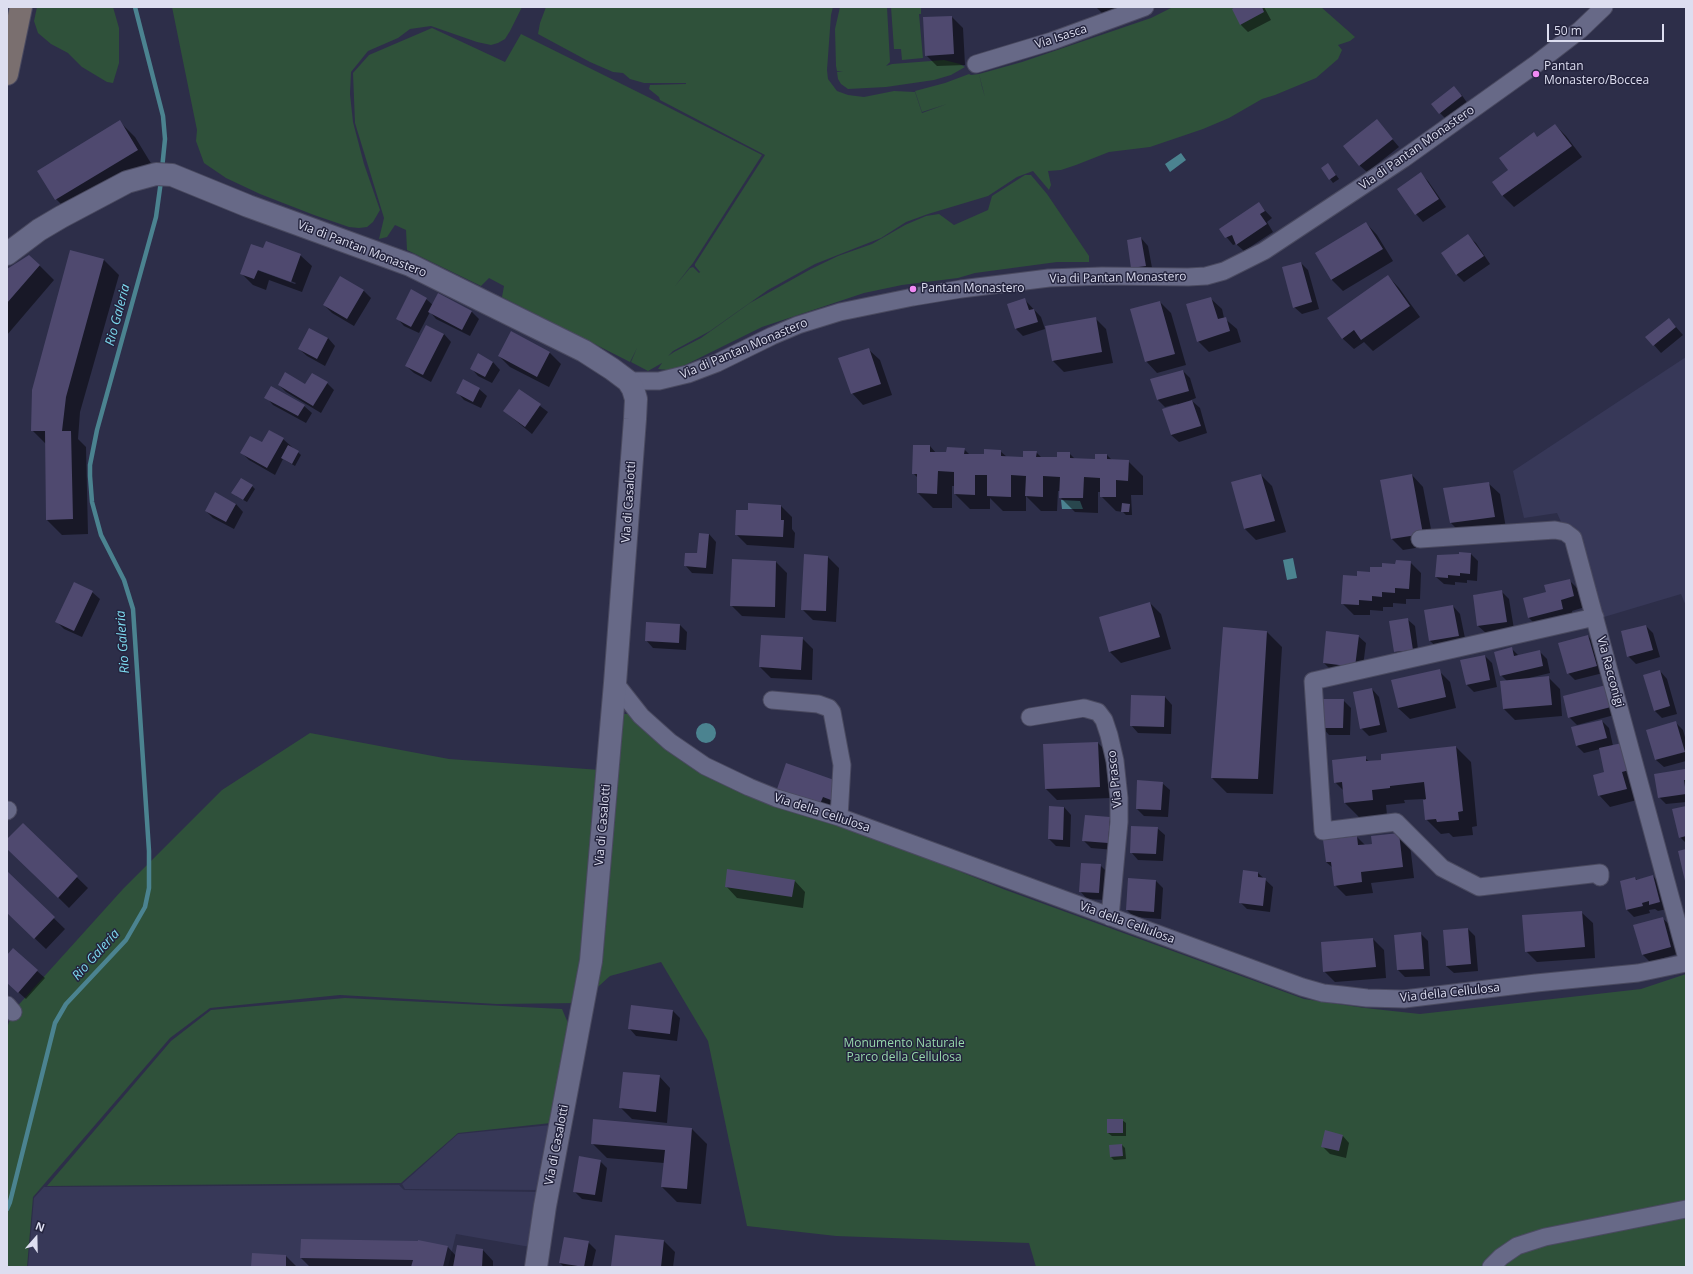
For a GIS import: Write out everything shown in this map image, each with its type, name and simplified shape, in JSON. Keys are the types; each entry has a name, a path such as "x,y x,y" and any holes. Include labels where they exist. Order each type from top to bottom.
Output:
{"main road":[{"path":"8,61 21,7"}],"street":[{"name":"Via Isasca","path":"976,64 1052,41 1145,7"},
{"name":"Via di Pantan Monastero","path":"7,254 61,217 127,182 146,176 164,174 176,176 248,206 410,266 595,357 628,381 659,381 688,374 717,363 798,325 840,312 913,297 961,289 1049,278 1102,276 1188,277 1216,274 1229,270 1264,251 1403,159 1572,37 1604,7"},
{"name":"Via di Casalotti","path":"536,1267 545,1206 591,961 615,683 635,420 636,396 628,381"},
{"name":"Via Racconigi","path":"1420,539 1551,530 1565,532 1574,541 1686,955"},
{"path":"1595,617 1313,681 1323,831 1396,822 1442,868 1480,887 1600,873 1600,877"},
{"name":"Via della Cellulosa","path":"615,683 641,716 670,742 694,759 756,790 776,798 839,817 1289,983 1323,992 1367,998 1418,997 1638,973 1686,963"},
{"path":"772,700 818,704 829,708 832,712 842,765 839,817"},
{"name":"Via Prasco","path":"1030,717 1084,708 1098,712 1104,720 1115,761 1119,798 1119,822 1110,917"},
{"path":"1491,1267 1501,1257 1517,1246 1545,1237 1686,1208"}],"shaded area":[{"path":"1181,153 1186,160 1170,172 1165,164"},
{"path":"1686,357 1686,606 1681,594 1604,617 1557,513 1524,518 1513,471"},
{"path":"1061,500 1080,501 1083,509 1062,509"},
{"path":"1293,558 1297,578 1287,580 1283,560"},
{"path":"706,723 713,726 716,733 713,740 706,743 699,740 696,733 699,726"},
{"path":"551,1125 540,1190 405,1189 402,1184 458,1134"},
{"path":"399,1185 404,1190 539,1192 530,1247 456,1234 448,1267 28,1267 34,1198 44,1187"}],"green space":[{"path":"37,7 113,7 119,28 119,63 113,83 107,82 82,67 68,53 51,44 38,33 34,21"},
{"path":"172,7 522,7 505,39 498,43 491,45 477,42 431,26 410,29 398,38 368,51 351,72 350,94 353,122 364,164 380,210 373,222 367,227 359,228 349,227 314,215 260,194 226,178 204,163 196,141 197,130"},
{"path":"546,7 833,7 831,15 827,70 828,79 837,91 848,95 864,97 894,91 915,92 922,113 947,104 922,112 915,91 945,83 969,74 979,74 1022,62 1151,18 1173,7 1321,7 1355,37 1350,41 1338,45 1342,50 1338,59 1316,78 1262,99 1229,118 1203,129 1150,147 1109,152 1061,170 1048,171 1051,185 1049,190 1033,171 1017,177 988,196 906,222 881,238 815,264 768,290 710,331 673,351 668,356 701,338 750,303 811,269 838,256 872,244 905,225 926,216 939,214 954,225 988,210 992,196 1025,175 1031,175 1047,194 1089,256 1089,262 1057,262 975,273 958,278 902,285 864,293 762,327 679,368 668,370 658,369 662,363 648,371 631,362 637,348 630,362 502,297 504,286 489,278 481,286 407,250 406,230 395,225 387,237 379,239 384,218 355,123 353,73 369,55 432,28 505,62 521,34 762,155 693,263 675,286 690,268 693,267 699,273 700,272 695,264 765,155 660,100 659,97 649,89 650,85 686,83 644,83 630,79 623,73 613,72 590,62 538,34 540,23"},
{"path":"840,7 887,7 890,62 886,66 892,64 944,60 960,64 965,67 951,75 934,80 886,87 848,89 841,84 838,79 837,72 843,71 837,71 836,66 835,29"},
{"path":"891,7 921,7 921,14 919,14 923,58 902,60 901,49 894,49"},
{"name":"Monumento Naturale Parco della Cellulosa","path":"620,714 631,714 657,738 897,846 1003,889 1304,999 1420,1014 1641,989 1686,974 1686,1267 1036,1267 1029,1243 836,1236 747,1226 708,1041 661,962 610,976 580,1003 497,1004 340,995 210,1008 170,1038 33,1197 27,1267 7,1267 7,1028 13,1011 123,889 222,790 310,733 449,759 614,771"},
{"path":"345,998 562,1009 571,1030 551,1123 458,1133 401,1183 47,1186 171,1041 211,1010"}],"building":[{"path":"1235,7 1262,7 1264,12 1240,25 1232,9"},
{"path":"952,16 954,54 925,56 923,17"},
{"path":"1454,86 1462,96 1439,114 1431,104"},
{"path":"1377,119 1393,139 1359,166 1343,146"},
{"path":"120,120 138,150 55,200 37,171"},
{"path":"1555,124 1572,146 1502,196 1492,182 1508,170 1499,158 1534,132 1537,137"},
{"path":"1328,163 1336,175 1329,180 1321,168"},
{"path":"1421,172 1439,199 1415,215 1397,189"},
{"path":"1259,202 1265,211 1260,214 1267,224 1236,245 1232,235 1225,238 1219,229"},
{"path":"1366,222 1383,249 1331,280 1315,253"},
{"path":"1468,234 1484,256 1456,275 1441,253"},
{"path":"1141,237 1146,266 1131,268 1127,240"},
{"path":"266,241 301,254 291,282 258,270 254,279 240,274 251,244 263,248"},
{"path":"70,250 104,259 66,397 62,431 71,431 73,519 46,520 45,431 31,431 32,390"},
{"path":"29,255 40,265 7,303 7,269"},
{"path":"1301,262 1312,302 1293,308 1282,267"},
{"path":"1388,275 1410,306 1361,340 1354,330 1342,339 1327,318"},
{"path":"340,276 364,290 347,319 323,305"},
{"path":"411,289 427,298 411,327 396,319"},
{"path":"438,293 472,311 462,330 428,312"},
{"path":"1211,297 1218,319 1226,317 1230,331 1197,342 1186,304"},
{"path":"1025,298 1029,310 1034,309 1038,322 1015,329 1007,304"},
{"path":"1160,301 1175,354 1145,362 1130,309"},
{"path":"1096,317 1102,352 1052,361 1045,326"},
{"path":"1669,318 1676,327 1653,346 1645,337"},
{"path":"426,325 444,334 423,375 405,366"},
{"path":"309,328 328,338 317,359 298,349"},
{"path":"511,331 550,352 537,377 498,356"},
{"path":"869,348 881,384 851,394 838,358"},
{"path":"478,353 493,362 485,377 470,369"},
{"path":"1183,370 1189,391 1157,400 1150,379"},
{"path":"285,372 305,384 312,373 328,382 313,406 278,385"},
{"path":"463,379 480,388 473,402 456,393"},
{"path":"271,386 305,405 298,416 264,398"},
{"path":"519,389 541,404 525,427 503,411"},
{"path":"1192,400 1201,426 1171,435 1162,409"},
{"path":"269,430 284,438 267,468 240,453 250,436 262,442"},
{"path":"288,445 299,451 292,464 281,458"},
{"path":"913,445 930,445 930,452 946,452 947,447 965,448 964,454 984,454 984,449 1001,450 1001,456 1023,457 1023,451 1037,451 1036,457 1057,457 1057,452 1070,452 1070,458 1095,459 1095,454 1107,454 1107,459 1129,460 1128,481 1116,480 1116,497 1100,497 1100,478 1084,477 1083,498 1059,498 1060,477 1043,476 1043,497 1025,496 1026,476 1011,475 1011,497 987,496 987,475 975,475 975,495 954,494 954,472 938,471 937,494 917,493 917,474 912,474"},
{"path":"1261,474 1275,521 1244,529 1231,482"},
{"path":"1412,474 1423,534 1391,539 1380,480"},
{"path":"241,478 253,485 243,500 231,493"},
{"path":"1489,482 1495,517 1450,523 1443,488"},
{"path":"215,492 236,504 226,522 205,511"},
{"path":"748,503 781,505 781,520 784,520 783,537 735,535 736,510 748,510"},
{"path":"1122,503 1130,504 1129,512 1121,512"},
{"path":"699,533 709,534 706,568 684,566 685,553 697,553"},
{"path":"1459,552 1471,553 1470,574 1460,573 1460,576 1448,575 1448,578 1435,577 1437,555 1459,554"},
{"path":"804,554 828,556 826,611 801,610"},
{"path":"732,559 776,561 775,607 730,606"},
{"path":"1396,560 1411,561 1409,589 1395,588 1395,593 1382,592 1382,597 1372,596 1372,601 1359,600 1359,605 1341,604 1343,575 1357,576 1357,571 1370,572 1370,567 1382,567 1382,563 1395,564"},
{"path":"1570,579 1574,596 1561,600 1563,609 1528,618 1523,598 1546,592 1544,585"},
{"path":"74,582 93,591 74,631 55,622"},
{"path":"1502,590 1507,622 1477,626 1473,595"},
{"path":"1150,602 1160,637 1109,652 1099,617"},
{"path":"1453,605 1459,636 1429,641 1424,610"},
{"path":"1408,618 1413,650 1394,652 1389,621"},
{"path":"646,622 680,624 679,643 645,641"},
{"path":"1646,625 1653,650 1627,657 1621,631"},
{"path":"1223,627 1267,631 1258,779 1211,778"},
{"path":"1326,631 1359,635 1355,667 1323,663"},
{"path":"761,635 803,637 801,670 759,667"},
{"path":"1588,635 1597,666 1567,674 1558,643"},
{"path":"1512,647 1514,656 1540,650 1543,666 1500,676 1494,652"},
{"path":"1485,655 1490,680 1466,685 1460,660"},
{"path":"1440,669 1446,697 1398,708 1391,680"},
{"path":"1660,670 1670,706 1654,711 1643,675"},
{"path":"1549,676 1552,705 1503,709 1500,681"},
{"path":"1606,685 1611,707 1568,718 1563,696"},
{"path":"1372,688 1380,725 1360,729 1353,692"},
{"path":"1131,695 1165,696 1164,727 1130,726"},
{"path":"1321,699 1344,699 1343,728 1321,728"},
{"path":"1602,720 1607,738 1576,746 1571,727"},
{"path":"1676,721 1685,752 1655,760 1646,730"},
{"path":"1098,742 1100,787 1045,789 1043,744"},
{"path":"1622,743 1629,770 1622,772 1627,789 1598,796 1593,775 1604,772 1599,748"},
{"path":"1456,746 1463,811 1458,812 1459,820 1437,822 1436,819 1425,820 1423,800 1426,799 1424,782 1390,786 1390,788 1372,790 1373,800 1344,803 1342,782 1334,783 1332,760 1366,756 1366,761 1381,760 1381,754"},
{"path":"786,763 837,781 831,800 823,797 820,804 777,789"},
{"path":"1685,769 1686,780 1684,780 1686,794 1658,798 1654,774"},
{"path":"1137,780 1163,782 1161,810 1136,809"},
{"path":"1049,806 1064,807 1063,840 1048,839"},
{"path":"1686,806 1686,836 1679,838 1672,809"},
{"path":"1085,815 1110,817 1108,843 1082,841"},
{"path":"23,823 78,876 58,898 7,849 7,839"},
{"path":"1131,826 1158,827 1156,854 1130,853"},
{"path":"1399,833 1403,867 1361,872 1362,882 1334,886 1331,862 1326,862 1323,840 1357,836 1358,845 1372,844 1371,836"},
{"path":"1686,849 1686,881 1685,881 1678,851"},
{"path":"1081,863 1101,864 1099,893 1079,892"},
{"path":"727,869 795,880 792,897 725,887"},
{"path":"1243,870 1258,872 1258,877 1266,878 1263,906 1239,903"},
{"path":"7,871 55,917 34,939 7,913"},
{"path":"1653,875 1660,902 1649,905 1649,901 1642,903 1643,906 1626,910 1620,881 1635,877 1636,880"},
{"path":"1128,878 1156,880 1154,912 1126,910"},
{"path":"1582,911 1585,947 1525,952 1522,915"},
{"path":"1663,917 1671,947 1642,955 1633,925"},
{"path":"1468,928 1471,964 1446,966 1443,930"},
{"path":"1421,932 1424,969 1397,970 1394,935"},
{"path":"1373,938 1376,967 1323,972 1321,942"},
{"path":"13,948 38,970 18,993 7,983 7,955"},
{"path":"631,1005 673,1010 670,1034 628,1029"},
{"path":"623,1072 660,1075 656,1112 619,1108"},
{"path":"593,1119 692,1128 687,1189 661,1187 665,1150 591,1144"},
{"path":"1107,1119 1123,1119 1123,1133 1107,1133"},
{"path":"1325,1130 1343,1135 1339,1151 1321,1147"},
{"path":"1122,1144 1123,1156 1110,1157 1109,1145"},
{"path":"579,1156 601,1160 595,1195 573,1192"},
{"path":"615,1235 664,1240 661,1267 611,1266"},
{"path":"564,1237 589,1241 584,1267 559,1263"},
{"path":"301,1239 418,1240 448,1246 443,1267 411,1267 413,1260 300,1258"},
{"path":"457,1245 483,1249 482,1267 453,1267"},
{"path":"252,1253 286,1255 286,1267 251,1267"}],"waterway":[{"name":"Rio Galeria","path":"135,7 163,116 165,139 162,169"},
{"name":"Rio Galeria","path":"7,1209 55,1023 66,1004 126,940 145,907 149,888 149,851 133,609 124,580 101,535 92,502 90,465 97,430 156,217 161,181"}],"place":[{"name":"Pantan Monastero/Boccea","path":"1536,74"},
{"name":"Pantan Monastero","path":"913,289"}]}
